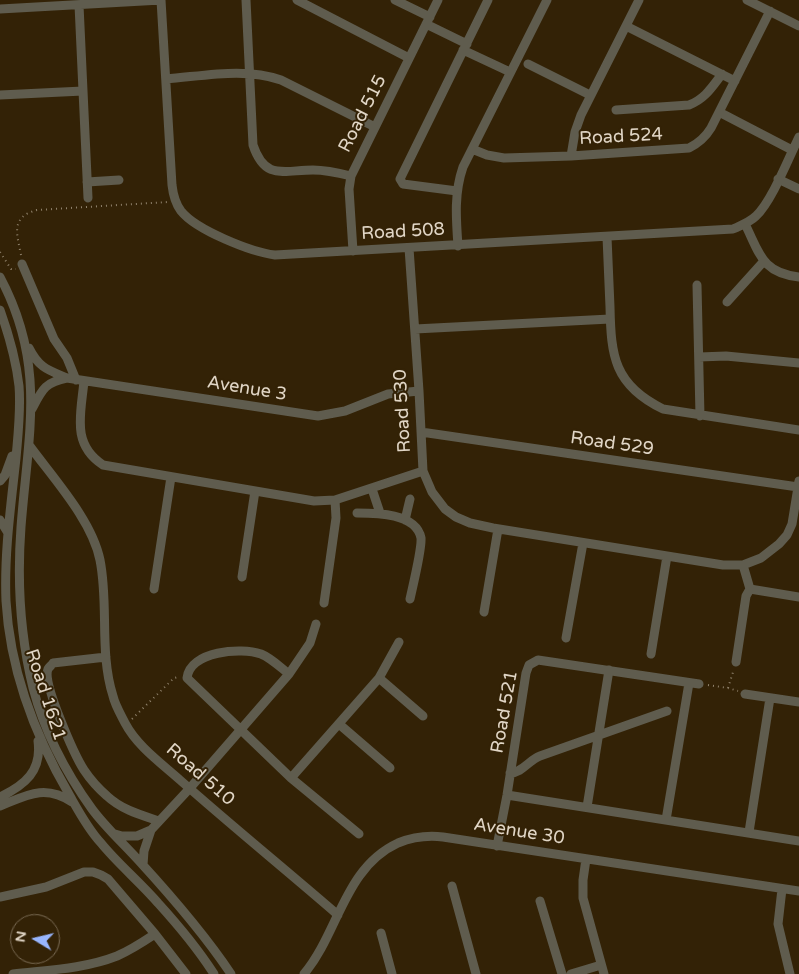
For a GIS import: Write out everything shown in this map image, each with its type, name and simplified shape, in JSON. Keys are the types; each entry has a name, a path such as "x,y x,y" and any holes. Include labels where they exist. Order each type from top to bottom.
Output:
{"street":[{"path":"0,10 161,0 172,185 176,202"},
{"path":"246,0 253,145 257,157 264,165 274,171 286,173 322,170 351,176"},
{"path":"297,0 409,58"},
{"path":"395,0 465,47 510,72"},
{"name":"Road 515","path":"353,251 349,189 351,176 438,0"},
{"path":"457,191 403,184 400,179 488,0"},
{"path":"458,246 457,191 463,167 547,0"},
{"path":"572,156 575,132 590,95 639,0"},
{"path":"749,0 797,24 799,14"},
{"path":"79,5 88,198"},
{"name":"Road 524","path":"472,149 487,155 504,158 572,156 689,148 698,144 706,137 770,11"},
{"path":"626,26 735,81"},
{"path":"528,64 590,95"},
{"path":"166,78 250,73 271,76 375,127"},
{"path":"616,110 689,105 699,101 722,74"},
{"path":"0,95 83,91"},
{"path":"719,112 792,150"},
{"name":"Road 508","path":"176,202 181,211 189,218 251,250 275,255 733,229 745,224 757,215 766,203 799,137"},
{"path":"778,179 799,189"},
{"path":"88,182 119,180"},
{"path":"745,224 764,261 774,271 799,277"},
{"path":"607,237 613,356 619,370 637,394 663,409 799,430"},
{"name":"Road 530","path":"409,248 423,471 432,492 445,509 456,517 470,523 498,529 723,565 743,565 761,558 787,535 797,512 798,484"},
{"path":"727,302 764,261"},
{"path":"22,264 54,339 67,358 76,380 81,439 85,449 93,459 104,465 307,500 336,500 423,471"},
{"name":"Avenue 3","path":"0,278 10,295 24,340 31,376"},
{"path":"697,286 700,416"},
{"name":"Road 1621","path":"0,310 8,333 16,369 19,407 8,533 6,586 8,619 21,687 48,758 74,804 101,843 182,930 214,974"},
{"path":"415,329 610,319"},
{"name":"Avenue 3","path":"24,340 34,360 41,367 76,380 318,416 345,412 388,394 419,390"},
{"path":"699,357 726,356 799,363"},
{"name":"Road 1621","path":"31,376 32,410 21,526 19,572 21,619 34,689 48,732 73,779 92,809 191,920 231,974"},
{"path":"32,410 48,384 76,380"},
{"name":"Road 529","path":"421,432 798,484"},
{"path":"0,481 5,475 17,442"},
{"name":"Road 510","path":"29,445 85,521 94,541 100,560 105,602 106,657 112,696 126,725 134,737 190,788 338,915"},
{"path":"154,589 171,477"},
{"path":"372,489 380,513"},
{"path":"242,577 255,490"},
{"path":"405,520 410,499"},
{"path":"324,603 336,518 336,500"},
{"path":"357,513 380,513 405,520 417,528 420,537 410,598"},
{"path":"0,520 8,533"},
{"path":"484,612 498,529"},
{"path":"566,638 583,542"},
{"path":"650,654 667,556"},
{"path":"736,662 746,596 750,589 743,565"},
{"path":"750,589 799,596"},
{"path":"114,834 130,837 144,834 151,830 289,674 310,644 316,624"},
{"path":"291,778 379,678 399,642"},
{"path":"289,674 266,656 240,650 222,652 207,657 197,663 187,673 187,678 291,778 359,834"},
{"path":"106,657 53,663 48,668 47,675 53,696 68,740 85,772 108,797 120,806 136,814 159,821"},
{"name":"Road 521","path":"497,846 526,673 529,665 538,660 699,684"},
{"path":"587,807 609,670"},
{"path":"379,678 423,716"},
{"path":"666,820 690,683"},
{"path":"745,694 799,702"},
{"path":"749,832 770,698"},
{"path":"510,773 519,771 535,757 666,711"},
{"path":"339,724 390,768"},
{"path":"1,801 20,787 33,771 38,753 36,730"},
{"path":"1,801 28,794 53,792 74,804"},
{"path":"507,795 799,840"},
{"path":"143,865 146,844 151,830"},
{"name":"Avenue 30","path":"304,974 314,962 354,884 364,869 381,854 406,840 423,835 799,891"},
{"path":"571,974 603,970 583,898 586,859"},
{"path":"0,897 46,887 84,872 93,872 108,880 155,934 186,974"},
{"path":"452,886 476,974"},
{"path":"782,889 778,924 790,974"},
{"path":"540,901 562,974"},
{"path":"380,933 392,974"},
{"path":"13,974 100,962 118,955 155,934"}],"path":[{"path":"22,264 17,226 25,214 37,210 176,202"},
{"path":"0,252 8,264"},
{"path":"728,688 736,662"},
{"path":"126,725 174,678 187,673"},
{"path":"699,684 728,688 745,694"}]}
